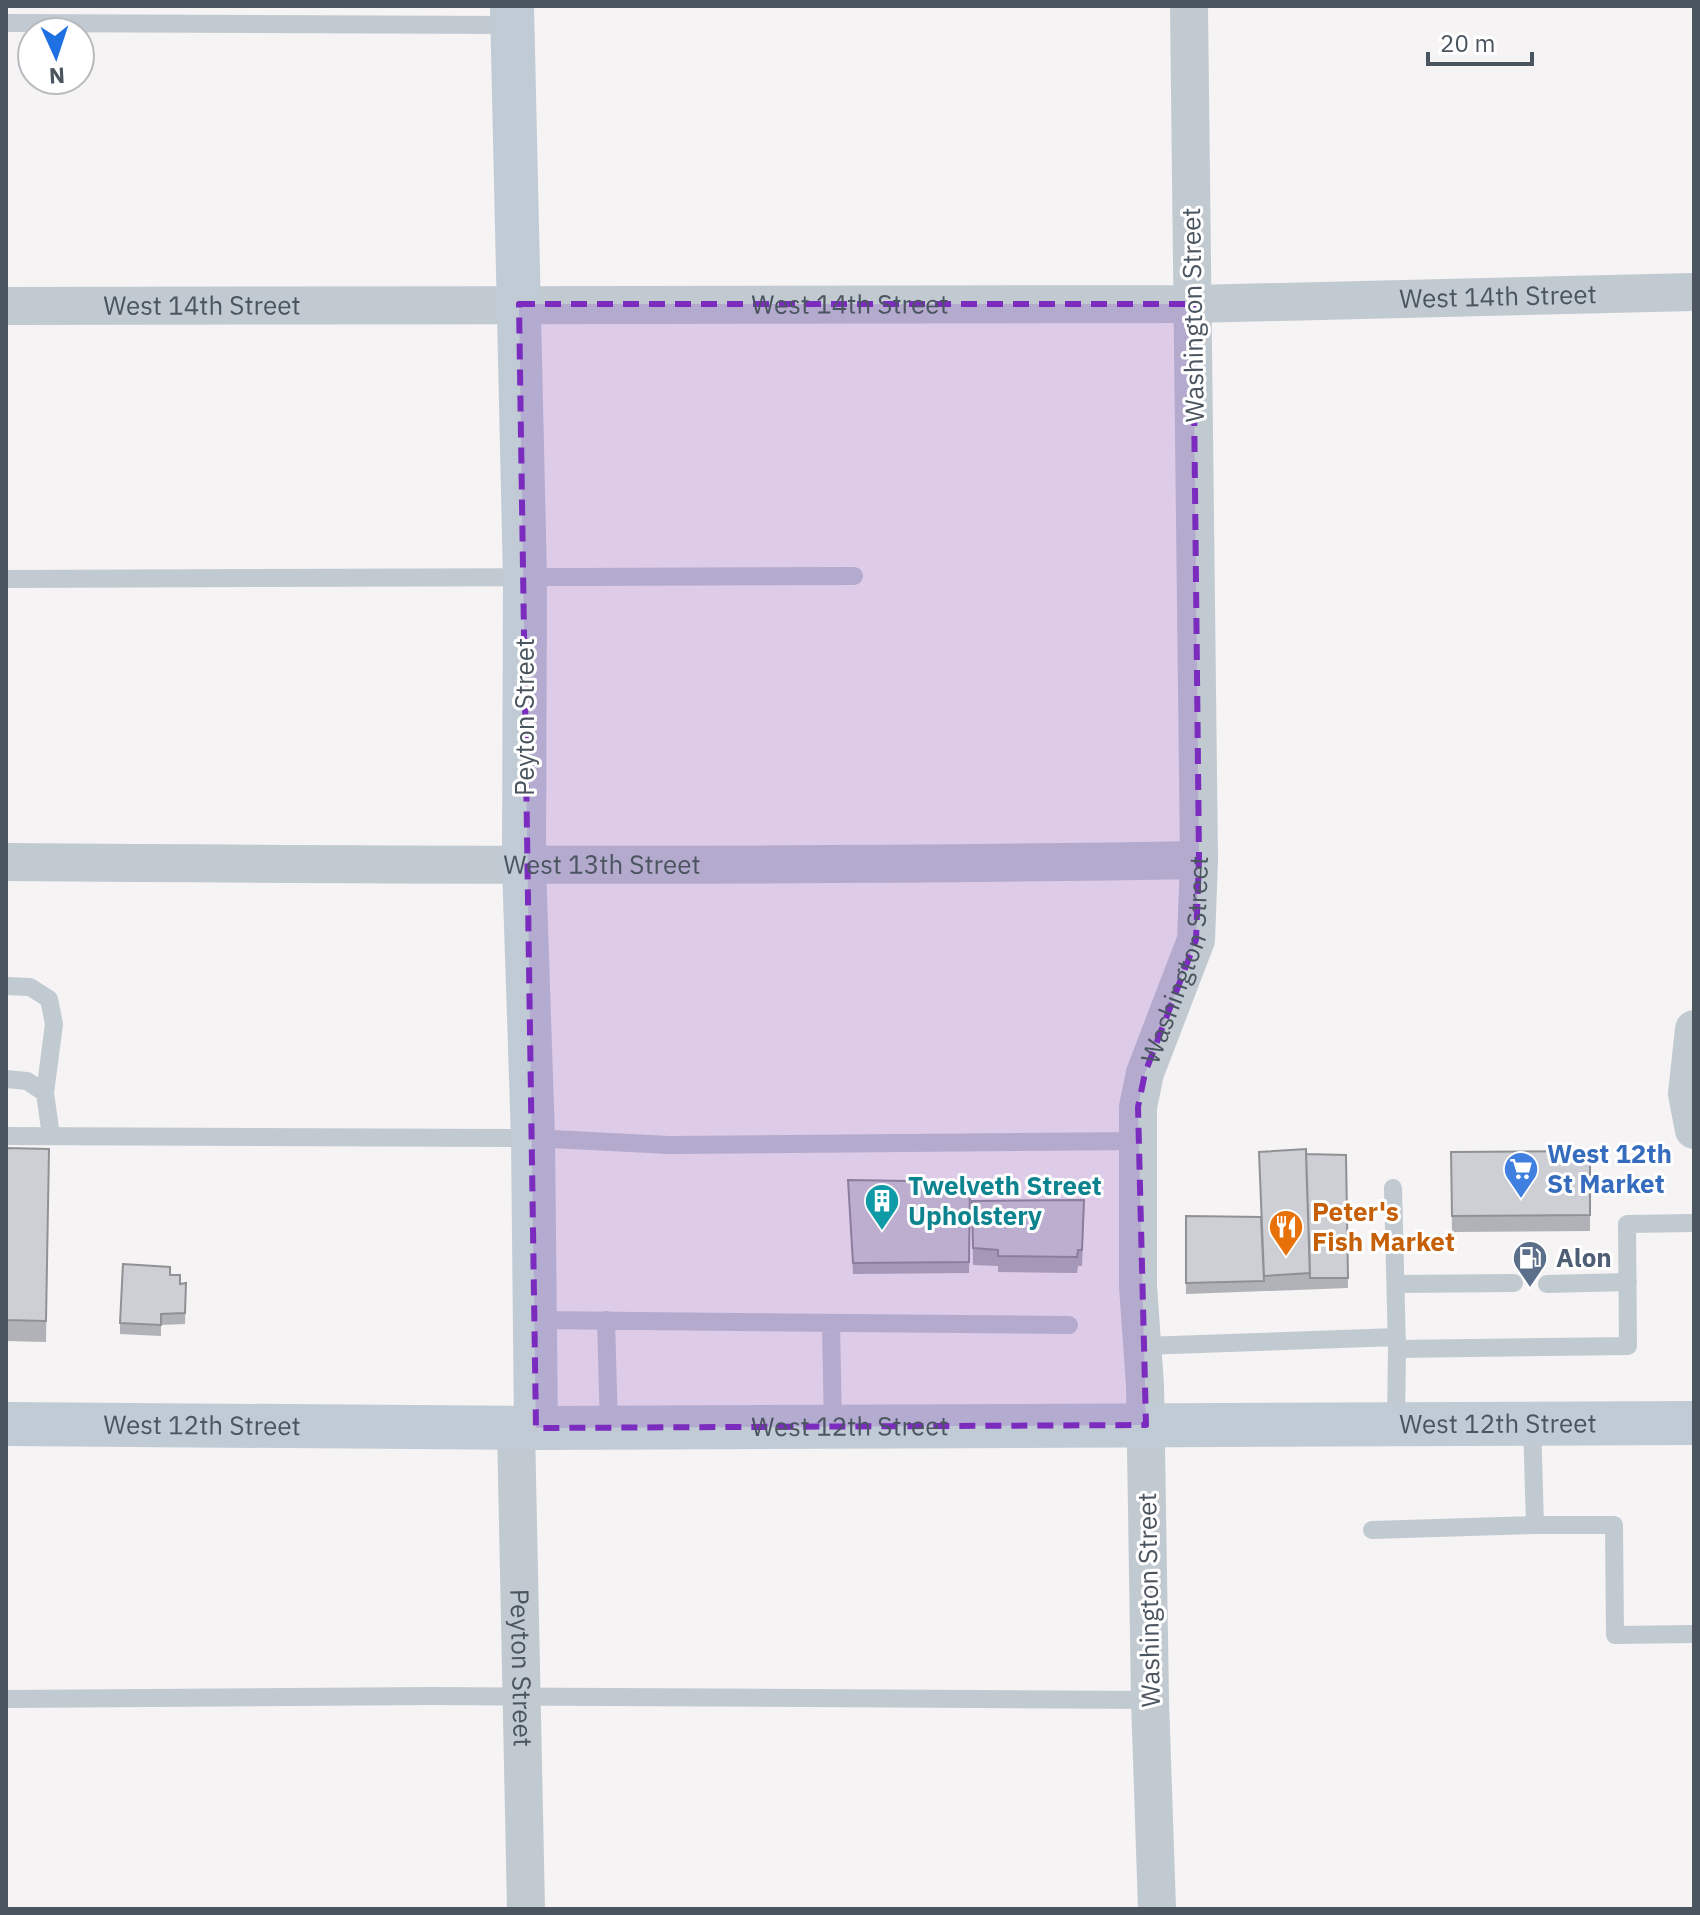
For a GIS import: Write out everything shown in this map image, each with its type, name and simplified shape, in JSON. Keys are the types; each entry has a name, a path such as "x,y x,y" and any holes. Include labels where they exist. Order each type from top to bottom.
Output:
{"main road":[{"name":"Peyton Street","path":"512,15 525,579 524,865 535,1320 526,1428"},
{"name":"West 12th Street","path":"6,1424 609,1428 1694,1423"}],"street":[{"name":"Washington Street","path":"1157,1909 1146,1425 1138,1286 1138,1107 1145,1073 1196,940 1199,860 1189,6"},
{"name":"West 14th Street","path":"6,306 1193,304 1694,292"},
{"name":"West 13th Street","path":"6,862 524,865 1199,860"},
{"path":"1694,1029 1687,1094 1694,1130"},
{"name":"Peyton Street","path":"526,1428 521,1698 526,1909"}],"lane":[{"path":"6,23 512,15"},
{"path":"6,579 854,576"},
{"path":"6,986 30,987 49,999 54,1024 45,1093 51,1136"},
{"path":"6,1079 27,1081 45,1093"},
{"path":"6,1136 533,1138 669,1145 1139,1141"},
{"path":"1393,1188 1396,1424"},
{"path":"1143,1346 1397,1343 1628,1346 1627,1224 1694,1223"},
{"path":"1547,1284 1628,1282"},
{"path":"1396,1284 1514,1283"},
{"path":"535,1320 1069,1325"},
{"path":"606,1320 609,1428"},
{"path":"831,1323 833,1427"},
{"path":"1532,1423 1535,1525"},
{"path":"1372,1530 1614,1525 1615,1635 1694,1634"},
{"path":"6,1699 1150,1700"}],"highlighted area":[{"path":"519,304 1193,304 1199,860 1196,940 1145,1073 1138,1107 1146,1425 536,1428"}],"building":[{"path":"6,1148 49,1149 46,1321 6,1320"},
{"name":"Peter's Fish Market","path":"1306,1149 1310,1273 1264,1276 1259,1152"},
{"name":"West 12th St Market","path":"1590,1151 1590,1215 1452,1216 1451,1152"},
{"path":"1306,1154 1346,1155 1348,1278 1310,1278"},
{"path":"848,1180 970,1182 969,1262 853,1263"},
{"path":"1084,1200 1082,1250 1078,1250 1077,1257 998,1256 998,1250 973,1248 972,1201"},
{"path":"1186,1216 1261,1217 1264,1281 1186,1283"},
{"path":"123,1264 170,1267 170,1275 180,1275 180,1284 186,1283 185,1313 161,1314 161,1325 120,1323"}],"place":[{"name":"West 12th St Market","path":"1521,1200"},
{"name":"Twelveth Street Upholstery","path":"882,1232"},
{"name":"Peter's Fish Market","path":"1286,1258"},
{"name":"Alon","path":"1530,1289"}]}
